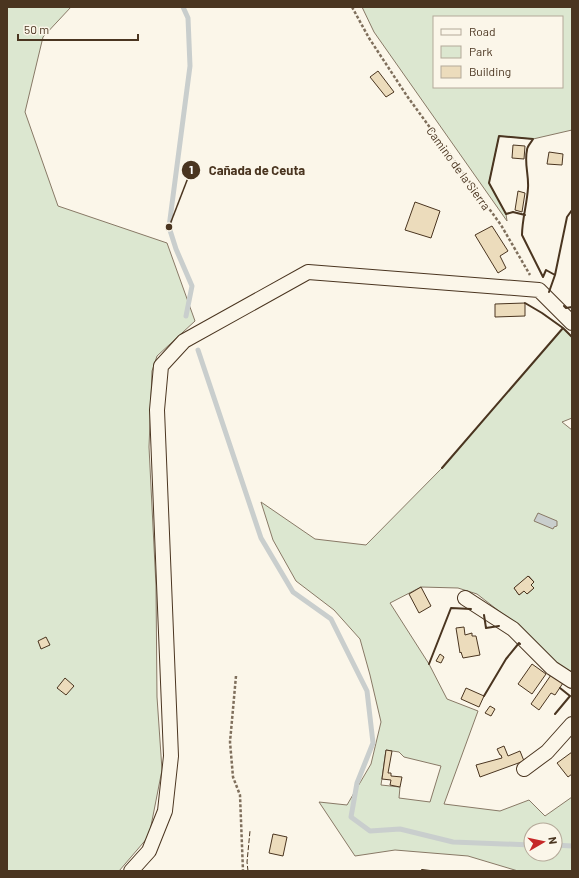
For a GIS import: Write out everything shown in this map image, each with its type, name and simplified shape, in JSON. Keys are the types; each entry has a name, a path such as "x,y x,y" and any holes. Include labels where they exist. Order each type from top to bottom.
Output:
{"street":[{"path":"131,871 149,851 165,811 171,756 157,410 161,366 184,341 308,272 539,290 572,323"},
{"path":"466,598 513,629 552,668 572,681"},
{"path":"524,769 547,752 572,724"}],"path":[{"name":"Camino de la Sierra","path":"352,7 369,38 407,96 501,225 539,290"},
{"path":"236,676 230,742 233,777 240,795 243,871"}],"green space":[{"path":"7,7 71,7 43,37 25,112 58,206 167,243 195,321 157,356 152,371 149,447 156,586 157,697 162,770 149,836 119,871 7,871"},
{"path":"362,7 572,7 572,130 533,139 499,136 489,183 506,214 507,221 374,32"},
{"path":"563,328 572,337 572,418 562,422 572,430 572,672 558,666 517,625 477,594 458,588 421,587 390,603 429,664 447,699 478,711 444,804 500,811 529,800 545,816 572,797 572,871 518,871 468,856 395,850 355,856 319,802 347,805 371,764 381,722 360,639 334,610 296,581 273,540 261,502 315,539 366,545 442,468","holes":["529,576 534,582 531,585 534,588 527,594 524,591 519,595 514,588","386,750 399,752 404,757 441,766 430,802 399,798 400,787 381,785"]}],"shaded area":[{"path":"538,513 557,521 557,526 553,529 534,521"}],"building":[{"path":"378,71 394,92 386,97 370,77"},
{"path":"513,145 525,146 524,159 512,158"},
{"path":"549,152 563,154 562,165 547,164"},
{"path":"518,191 525,193 522,212 515,210"},
{"path":"415,202 440,211 431,238 405,230"},
{"path":"492,226 508,251 500,256 506,268 498,273 475,235"},
{"path":"525,303 525,316 495,317 495,304"},
{"path":"528,576 534,582 531,585 534,588 527,594 524,591 519,595 514,588"},
{"path":"421,587 431,606 419,613 409,594"},
{"path":"464,627 465,635 472,633 472,636 476,636 480,655 463,658 461,652 460,653 456,628"},
{"path":"46,637 50,645 41,649 38,641"},
{"path":"440,654 444,657 441,663 436,661"},
{"path":"532,664 546,674 532,694 518,684"},
{"path":"551,675 563,683 555,695 551,693 539,710 531,704"},
{"path":"65,678 74,686 66,695 57,688"},
{"path":"466,688 484,696 479,707 461,699"},
{"path":"490,706 495,709 491,716 485,713"},
{"path":"504,746 508,756 520,751 524,761 480,777 476,765 502,758 497,749"},
{"path":"386,750 392,751 388,773 391,773 391,776 402,777 400,787 390,785 391,780 382,779"},
{"path":"572,752 572,774 568,777 557,763"},
{"path":"273,834 287,837 283,856 269,853"}],"waterway":[{"path":"183,7 188,18 190,66 169,227 176,249 192,286 186,316"},
{"path":"198,350 261,538 293,592 331,619 367,691 373,743 357,783 351,817 370,831 400,829 453,842 523,845"},
{"path":"563,845 572,846"}],"fence":[{"path":"248,871 247,862 250,831"}],"wall":[{"path":"525,215 513,212 506,214 489,183 499,136 533,139 528,147 526,155 528,188 527,200 526,206 525,212 524,218 523,224 522,235 543,277 546,270 555,275"},
{"path":"549,292 555,275 567,217 572,210"},
{"path":"442,468 563,328 525,303"},
{"path":"564,306 566,308 572,307"},
{"path":"563,328 572,337"},
{"path":"429,664 451,608 471,609"},
{"path":"484,615 486,628 499,626"},
{"path":"484,696 506,659 519,643 520,644"},
{"path":"555,714 570,696 560,688"},
{"path":"422,871 430,871"}],"place":[{"name":"Cañada de Ceuta","path":"169,227"}]}
